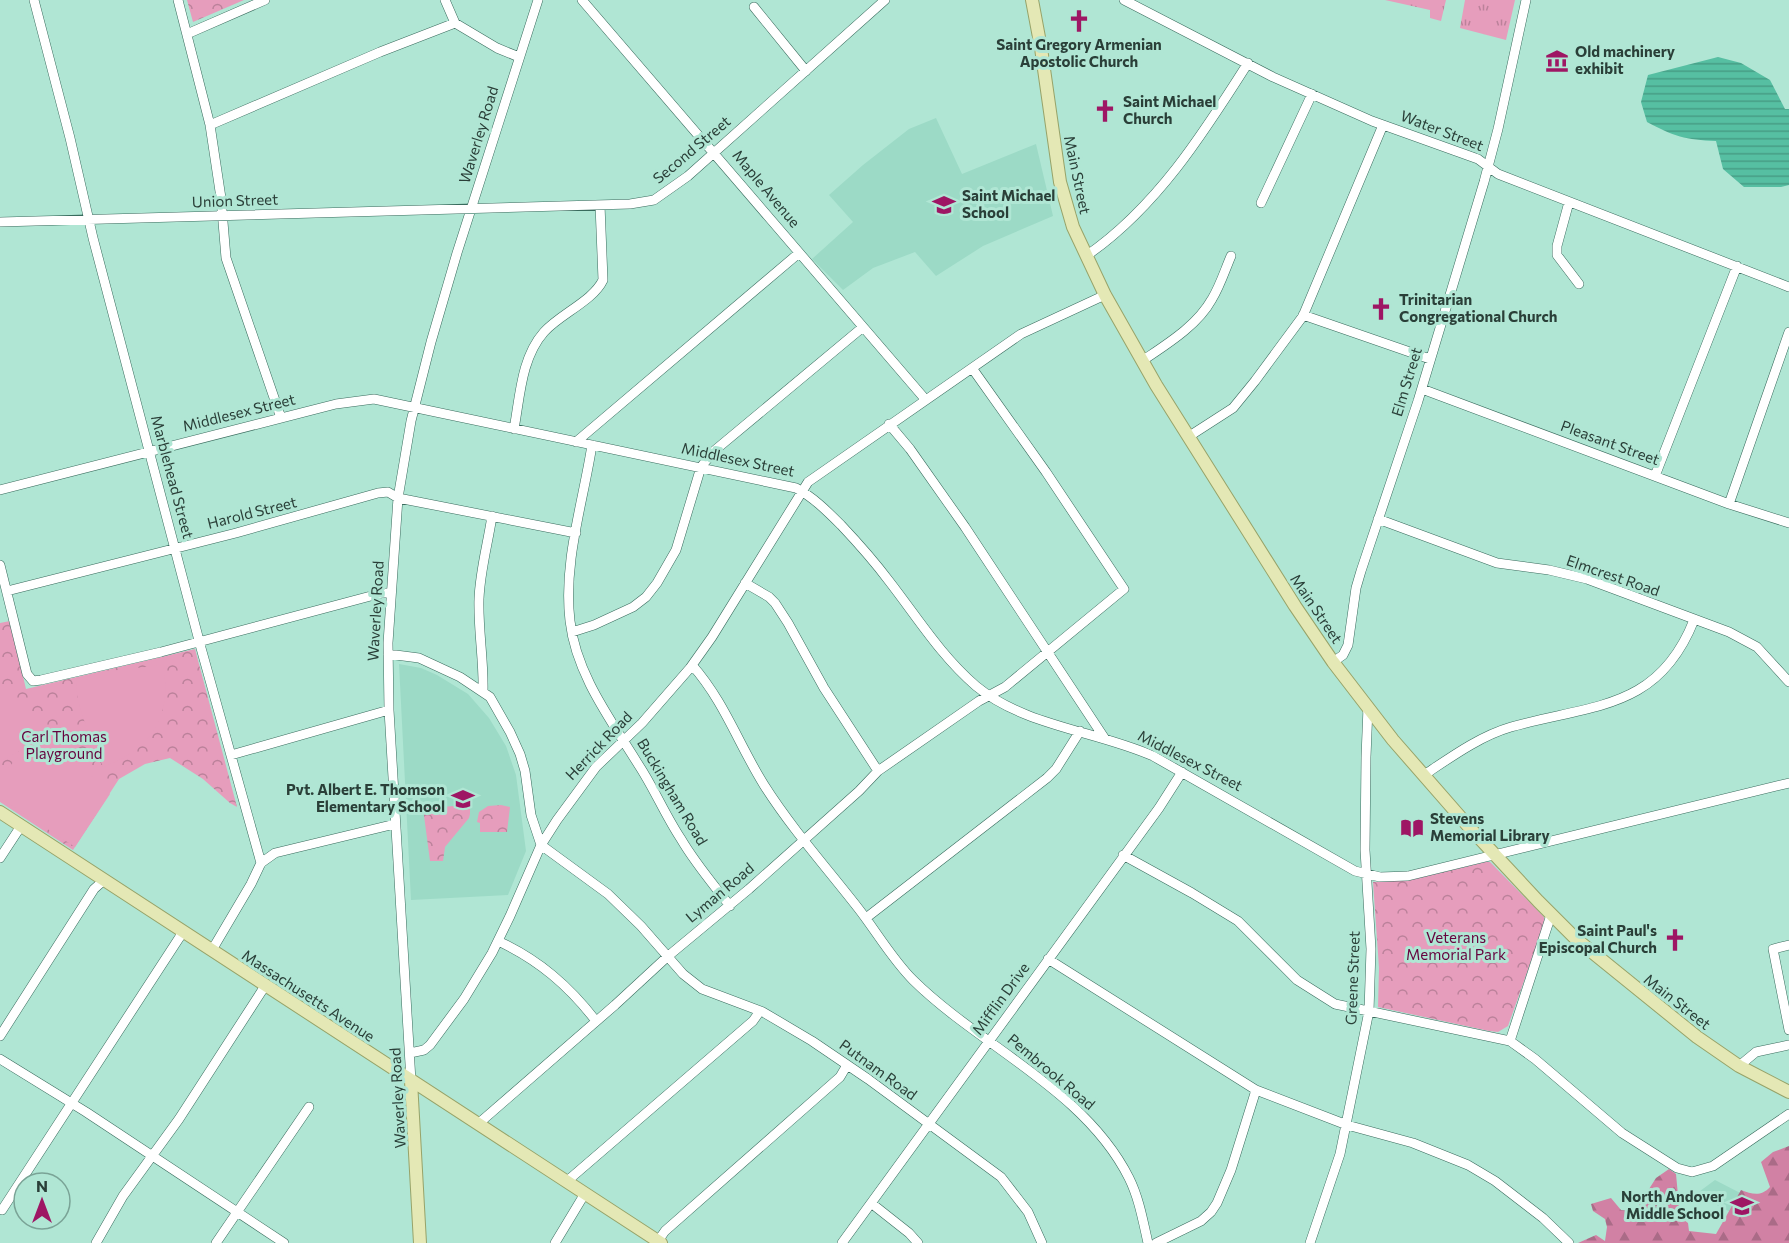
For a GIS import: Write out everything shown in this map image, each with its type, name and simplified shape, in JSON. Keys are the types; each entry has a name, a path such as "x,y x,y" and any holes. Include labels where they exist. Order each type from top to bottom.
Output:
{"main road":[{"name":"Main Street","path":"1032,0 1061,189 1073,227 1086,256 1142,361 1188,437 1333,662 1424,775 1551,915 1599,959 1674,1021 1739,1066 1789,1092"},
{"name":"Massachusetts Avenue","path":"0,812 659,1242"},
{"name":"Waverley Road","path":"411,1081 420,1243"}],"street":[{"name":"Marblehead Street","path":"34,0 150,452 261,863"},
{"path":"178,0 210,125 223,216 223,245 230,272 281,418"},
{"path":"187,34 264,0"},
{"path":"445,0 455,22 497,48 519,57"},
{"name":"Waverley Road","path":"411,1081 389,710 388,654 398,498 414,408 430,342 538,0"},
{"name":"Maple Avenue","path":"582,0 925,399"},
{"name":"Second Street","path":"471,209 600,205 654,200 679,183 715,152 885,0"},
{"name":"Water Street","path":"1124,0 1312,94 1383,124 1478,159 1498,174 1789,287"},
{"name":"Elm Street","path":"1333,662 1343,655 1348,645 1356,588 1422,389 1498,129 1526,0"},
{"path":"754,7 806,71"},
{"path":"210,125 455,22"},
{"path":"1086,256 1111,237 1154,196 1202,134 1248,63"},
{"path":"1261,202 1312,94"},
{"path":"1188,437 1233,408 1256,381 1303,315 1383,124"},
{"path":"1569,202 1557,246 1557,255 1579,284"},
{"path":"514,429 524,375 534,345 545,331 591,295 603,280 600,205"},
{"name":"Union Street","path":"0,222 471,209"},
{"path":"576,442 799,253"},
{"path":"1142,361 1179,335 1205,309 1213,299 1232,256"},
{"path":"1655,476 1737,266"},
{"name":"Herrick Road","path":"410,1053 424,1050 430,1045 463,1001 498,941 542,845 556,820 582,784 657,707 692,665 808,482 1024,332 1105,295"},
{"path":"1303,315 1430,359"},
{"path":"572,632 594,625 633,607 646,597 676,550 701,467 714,451 863,327"},
{"path":"1729,504 1789,332"},
{"name":"Lyman Road","path":"478,1124 667,957 730,906 859,791 878,771 1005,687 1124,589 1046,472 972,368"},
{"name":"Pleasant Street","path":"1422,389 1729,504 1789,523"},
{"name":"Middlesex Street","path":"0,490 336,404 365,399 378,399 784,485 802,491 818,503 849,534 889,581 947,658 977,687 1022,712 1134,747 1339,862 1366,874 1380,877 1408,876 1789,783"},
{"path":"890,424 965,527 1105,739"},
{"name":"Buckingham Road","path":"592,445 568,574 569,619 572,632 588,680 682,842 730,906"},
{"name":"Harold Street","path":"7,591 236,533 378,493 388,492 398,498 576,534"},
{"path":"483,692 479,598 492,516"},
{"name":"Elmcrest Road","path":"1378,519 1497,563 1550,570 1587,579 1729,632 1757,647 1789,682"},
{"path":"0,565 27,674 33,681 200,641 382,593 391,593"},
{"path":"745,583 775,603 824,688 878,771"},
{"path":"1424,775 1471,745 1497,732 1608,704 1641,689 1672,662 1694,620"},
{"path":"388,654 419,658 460,677 490,697 520,754 525,771 531,815 542,845"},
{"name":"Pembrook Road","path":"692,665 723,707 764,785 911,978 939,1003 1060,1096 1093,1126 1112,1149 1130,1181 1148,1243"},
{"name":"Greene Street","path":"1310,1243 1327,1196 1347,1125 1369,1011 1371,949 1366,874 1368,707"},
{"path":"231,755 389,710"},
{"path":"866,918 1047,778 1060,763 1080,731"},
{"name":"Mifflin Drive","path":"842,1243 1182,772"},
{"path":"212,950 261,863 275,854 395,824"},
{"path":"0,858 21,826"},
{"name":"Putnam Road","path":"542,845 608,894 641,926 683,974 702,989 760,1011 812,1041 868,1079 1001,1177 1028,1212 1042,1243"},
{"path":"1124,855 1238,921 1308,989 1335,1004 1510,1041 1535,1059 1622,1133 1677,1168 1692,1172 1703,1170 1720,1162 1789,1114"},
{"path":"0,1036 94,889 103,881"},
{"path":"1510,1041 1551,915"},
{"path":"2,1210 183,932"},
{"path":"498,941 516,949 555,976 596,1021"},
{"path":"1789,945 1773,949 1789,1030"},
{"path":"1048,959 1256,1090 1347,1125 1413,1143 1468,1165 1495,1181 1543,1218 1569,1243"},
{"path":"96,1243 117,1205 186,1109 265,986"},
{"path":"566,1182 753,1021 760,1011"},
{"path":"1739,1066 1756,1052 1789,1045"},
{"path":"0,1059 72,1103 284,1243"},
{"path":"659,1242 665,1231 840,1077 847,1065"},
{"path":"1156,1243 1201,1221 1217,1203 1231,1170 1256,1090"},
{"path":"216,1243 309,1107"},
{"path":"555,1243 584,1194"},
{"path":"871,1203 918,1243"}],"shaded area":[{"path":"1718,57 1741,63 1770,80 1785,109 1789,109 1789,185 1744,187 1723,169 1716,141 1680,136 1647,122 1641,102 1648,75"},
{"name":"Saint Michael School","path":"936,118 962,174 1036,144 1053,216 983,246 936,276 915,252 873,268 843,290 812,259 853,222 829,195 909,129"},
{"name":"Pvt. Albert E. Thomson Elementary School","path":"399,664 421,668 468,694 489,718 506,746 516,775 526,851 508,895 411,900"},
{"name":"North Andover Middle School","path":"1715,1180 1789,1218 1789,1243 1696,1194"}],"green space":[{"path":"187,0 244,0 193,22"},
{"path":"1385,0 1446,0 1441,21 1430,18 1430,10"},
{"path":"1465,0 1515,0 1506,40 1460,28"},
{"name":"Carl Thomas Playground","path":"10,621 26,689 195,649 237,807 203,779 170,758 145,764 119,779 73,850 0,802 0,623"},
{"path":"163,665 165,700 155,729 134,751 103,767 81,711 76,688 77,679 109,671"},
{"path":"0,684 44,728 41,732 46,732 110,794 75,847 0,798 0,777 26,748 0,761"},
{"path":"470,791 469,818 445,847 443,861 430,861 423,808 455,806 455,793 462,795"},
{"path":"488,806 510,807 507,832 480,832 480,823 477,822 479,812"},
{"name":"Veterans Memorial Park","path":"1490,862 1544,917 1545,922 1508,1026 1498,1032 1489,1031 1378,1007 1379,968 1373,882 1410,880"},
{"path":"1789,1146 1789,1243 1578,1243 1596,1235 1605,1241 1607,1227 1605,1219 1593,1211 1591,1204 1611,1198 1621,1210 1635,1211 1656,1178 1669,1169 1676,1174 1680,1217 1688,1223 1689,1231 1716,1234 1741,1190 1760,1193 1770,1187 1761,1162 1773,1152"}],"place":[{"name":"Saint Gregory Armenian Apostolic Church","path":"1079,21"},
{"name":"Old machinery exhibit","path":"1557,61"},
{"name":"Saint Michael Church","path":"1105,111"},
{"name":"Saint Michael School","path":"944,205"},
{"name":"Trinitarian Congregational Church","path":"1381,309"},
{"name":"Pvt. Albert E. Thomson Elementary School","path":"463,799"},
{"name":"Stevens Memorial Library","path":"1412,828"},
{"name":"Saint Paul's Episcopal Church","path":"1675,940"},
{"name":"North Andover Middle School","path":"1742,1206"}]}
